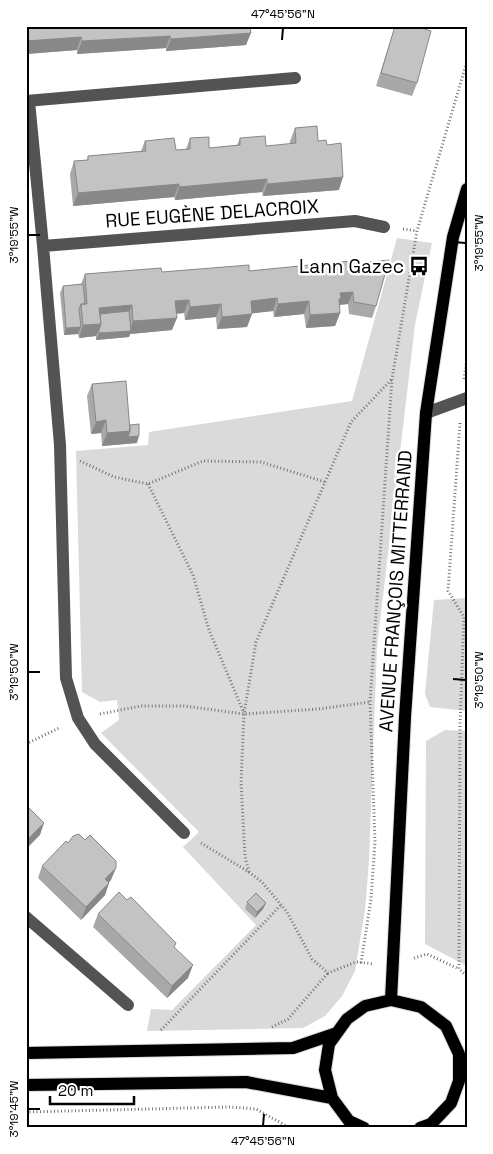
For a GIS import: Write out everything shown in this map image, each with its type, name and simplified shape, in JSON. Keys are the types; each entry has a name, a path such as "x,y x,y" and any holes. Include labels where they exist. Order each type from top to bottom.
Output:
{"main road":[{"name":"AVENUE FRANÇOIS MITTERRAND","path":"391,1000 405,717 426,413 453,237 466,197"},
{"path":"364,1128 349,1122 332,1098 325,1070 330,1044 347,1020 365,1006 391,1000 421,1007 446,1026 463,1055 451,1103 427,1126"},
{"path":"26,1053 294,1048 337,1032"},
{"path":"26,1085 246,1082 332,1098"}],"street":[{"path":"184,833 95,744 78,718 66,678 60,445 43,246 28,101 294,78"},
{"name":"RUE EUGÈNE DELACROIX","path":"43,246 355,221 384,227"},
{"path":"426,413 464,399"},
{"path":"26,917 128,1005"}],"path":[{"path":"361,963 371,899 376,842 370,702 392,379 417,231 467,61"},
{"path":"459,969 460,724 464,617 448,591 467,360"},
{"path":"249,872 244,857 241,782 244,714 256,642 351,422 392,379"},
{"path":"76,459 114,477 148,484 203,461 261,462 325,482"},
{"path":"148,484 192,575 209,630 244,714"},
{"path":"26,744 78,718 141,706 184,706 244,714 318,709 370,702"},
{"path":"184,833 249,872 262,882 287,912 312,959 328,973"},
{"path":"151,1052 160,1031 282,905"},
{"path":"267,1029 288,1019 328,973 356,962 393,966 427,954 459,969 467,976"},
{"path":"160,1031 168,1031"},
{"path":"26,1112 229,1107 256,1109 290,1128"}],"shaded area":[{"path":"397,238 432,243 415,325 377,647 369,861 365,910 355,971 342,996 325,1016 303,1028 147,1031 151,1009 172,1010 256,925 183,847 199,832 101,733 119,720 117,700 100,702 82,692 76,451 148,445 149,432 352,401"},
{"path":"467,598 467,711 430,707 425,694 434,600"},
{"path":"445,730 467,731 467,967 425,944 426,741"}],"building":[{"path":"26,26 250,26 251,33 171,39 170,36 82,41 81,37 26,41"},
{"path":"395,26 415,26 431,31 417,83 381,73"},
{"path":"317,126 318,141 326,140 327,145 341,143 343,177 267,184 267,179 179,187 179,184 78,193 74,161 88,160 88,156 146,151 145,141 174,138 176,150 190,149 190,138 209,137 209,148 240,145 240,138 265,136 266,146 296,143 295,128"},
{"path":"389,260 376,306 354,302 353,292 340,293 340,313 310,315 309,301 278,304 277,298 251,301 252,314 222,317 221,304 190,307 189,300 175,301 177,318 133,321 132,305 99,308 101,324 83,325 81,304 87,304 85,274 161,268 162,272 249,265 249,271 351,261 351,264"},
{"path":"83,284 85,304 81,304 79,310 81,327 66,328 63,286"},
{"path":"129,311 131,331 99,333 101,324 100,314"},
{"path":"126,381 130,431 107,433 106,420 96,422 92,384"},
{"path":"139,424 139,436 128,437 130,425"},
{"path":"26,805 44,823 26,841"},
{"path":"79,834 85,840 90,835 116,861 116,868 105,879 109,883 86,907 42,866 66,841 68,843 73,836"},
{"path":"119,892 127,900 131,897 176,943 174,947 193,965 172,986 98,914"},
{"path":"256,893 266,903 257,912 247,902"}],"place":[{"name":"Lann Gazec","path":"419,266"}]}
